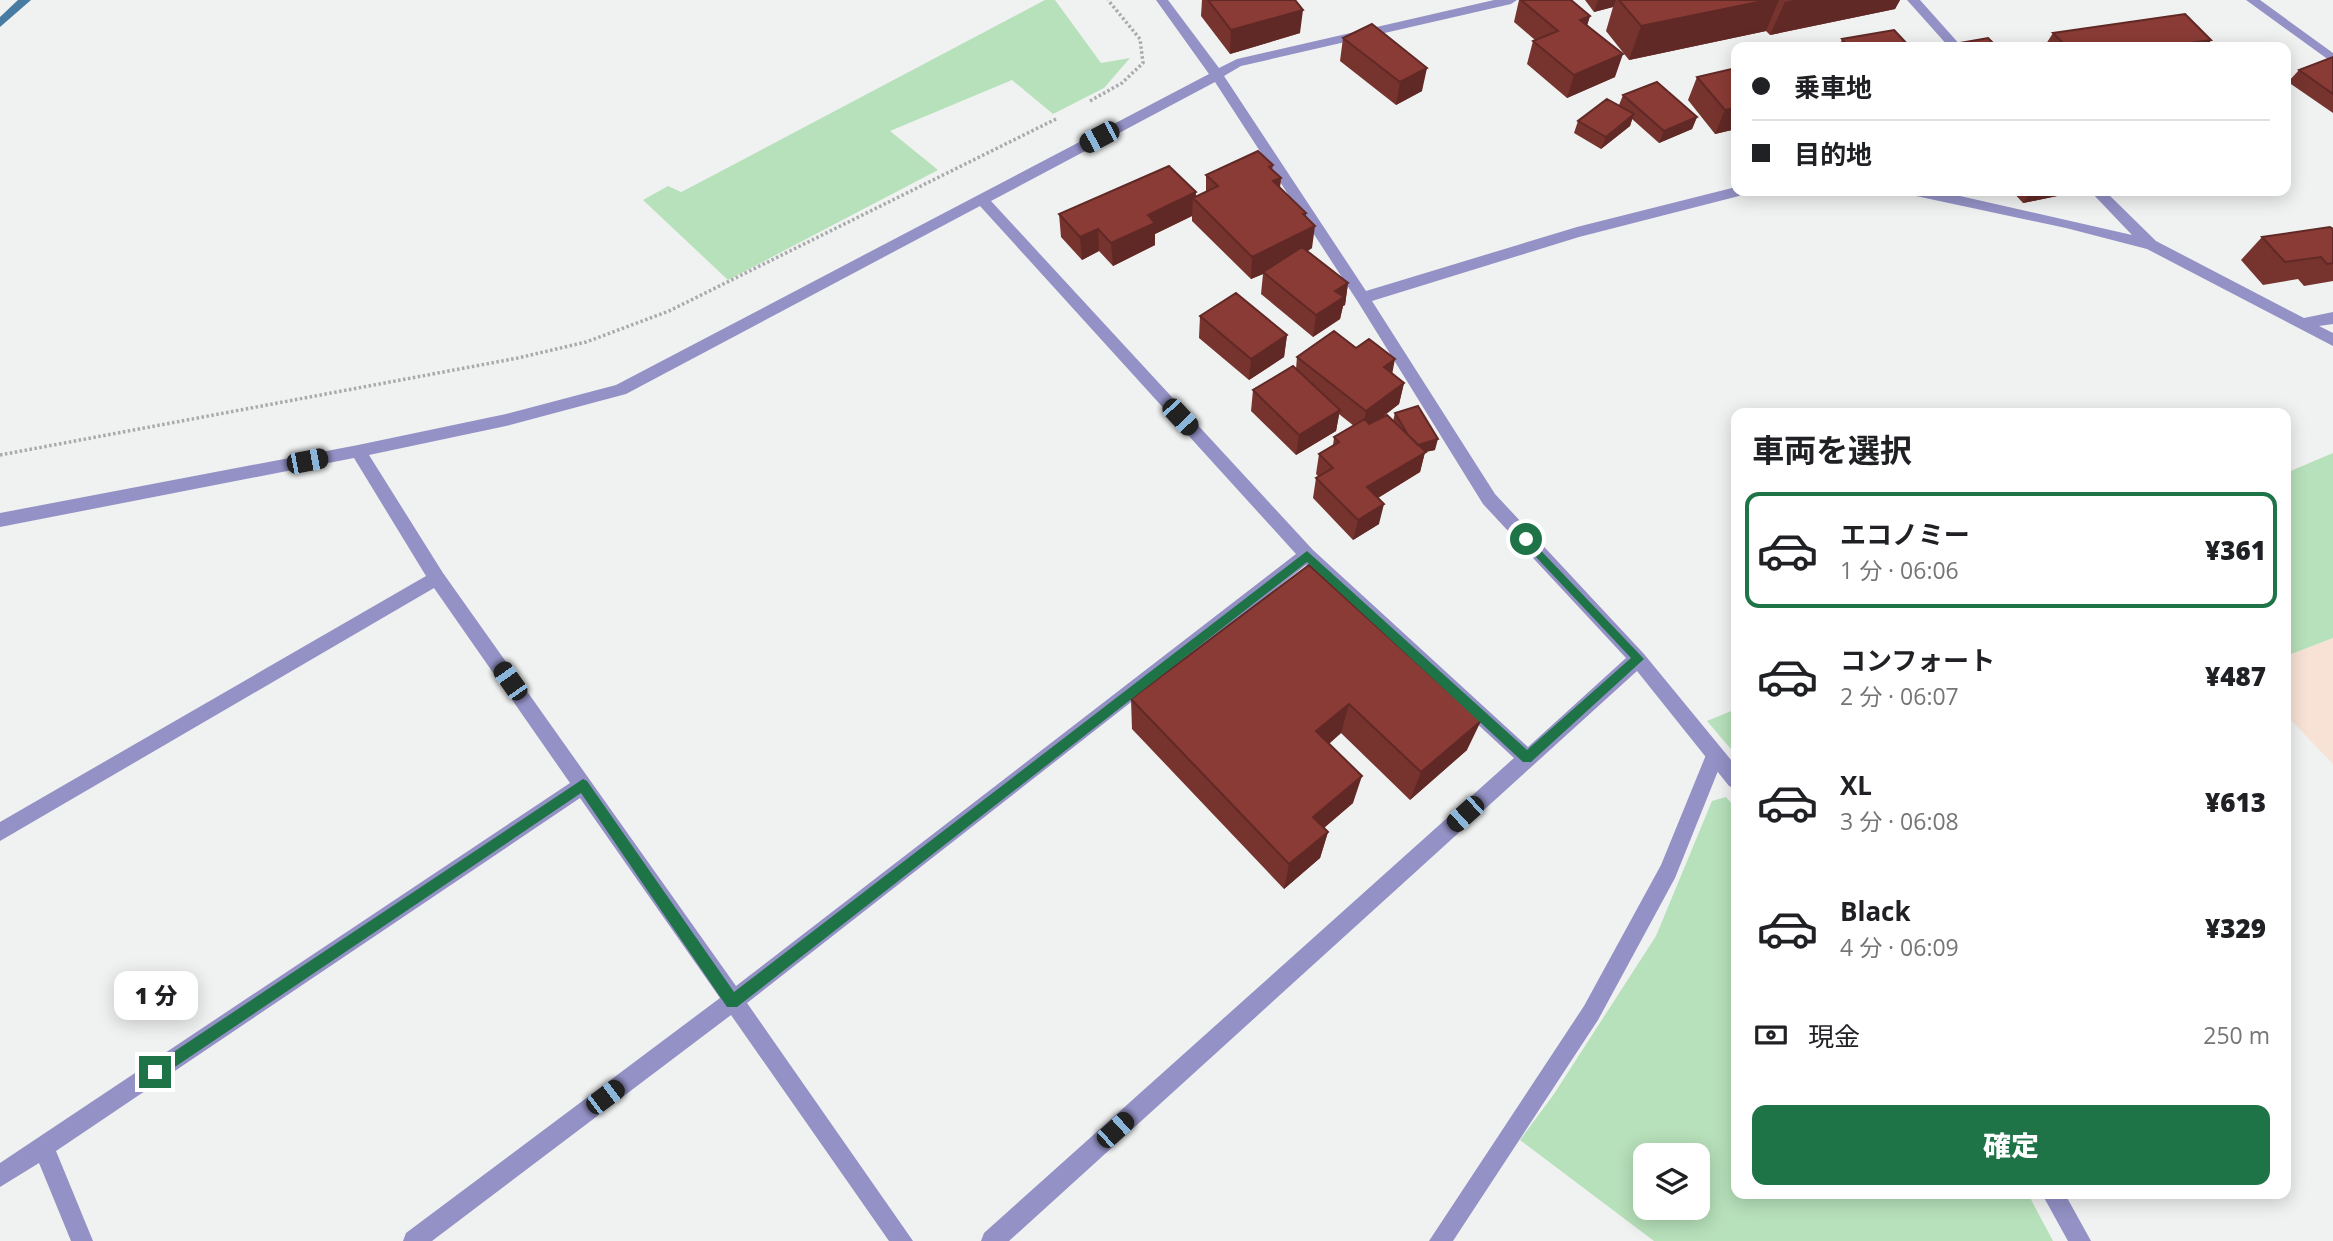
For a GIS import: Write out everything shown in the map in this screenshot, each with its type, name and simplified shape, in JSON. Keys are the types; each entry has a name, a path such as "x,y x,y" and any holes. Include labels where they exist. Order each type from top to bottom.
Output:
{"street":[{"path":"1162,0 1217,75 1363,298 1489,499 1638,659 1731,774"},
{"path":"0,520 506,420 620,390 1237,63 1511,0"},
{"path":"1913,0 1951,42"},
{"path":"2252,0 2333,59"},
{"path":"1363,298 1577,232 1731,193"},
{"path":"1939,196 2066,223 2151,245 2333,340"},
{"path":"2102,196 2151,245"},
{"path":"981,199 1307,555 1527,758"},
{"path":"2301,324 2333,318"},
{"path":"358,451 437,578 902,1241"},
{"path":"414,1241 732,1002 1307,555"},
{"path":"0,832 437,578"},
{"path":"992,1241 1638,659"},
{"path":"1440,1241 1591,1013 1668,872 1715,756"},
{"path":"0,1176 583,785"},
{"path":"43,1147 82,1241"},
{"path":"2056,1199 2080,1241"}],"path":[{"path":"1086,104 1122,82 1143,62 1140,40 1108,0"},
{"path":"0,455 518,358 586,342 669,312 967,161 1062,116"}],"shaded area":[{"path":"2333,638 2333,764 2291,720 2291,654"}],"green space":[{"path":"1045,0 1055,0 1101,63 1130,58 1104,88 1053,114 1012,80 890,131 938,170 728,280 643,200 668,186 681,192"},
{"path":"2333,453 2333,638 2291,654 2291,471"},
{"path":"1731,711 1731,749 1707,721"},
{"path":"1726,797 1731,803 1731,1199 2031,1199 2053,1241 1654,1241 1520,1140 1554,1094 1656,936 1712,801"}],"building":[{"path":"1208,0 1295,0 1303,10 1231,30"},
{"path":"1521,0 1571,0 1590,16 1580,20 1623,54 1574,75 1533,41 1558,31"},
{"path":"1619,0 1768,0 1641,26"},
{"path":"2185,14 2211,40 2062,42 2053,33"},
{"path":"1372,24 1427,68 1400,82 1343,38"},
{"path":"1894,30 1905,42 1845,42 1842,39"},
{"path":"1988,38 1992,42 1965,42"},
{"path":"2333,57 2333,94 2299,70"},
{"path":"1731,69 1731,109 1725,110 1697,77"},
{"path":"1657,82 1697,117 1664,131 1623,95"},
{"path":"1607,99 1634,114 1606,137 1578,121"},
{"path":"1258,151 1273,165 1269,167 1281,178 1273,181 1306,213 1303,214 1315,226 1252,257 1193,198 1218,186 1206,175"},
{"path":"1169,166 1196,192 1148,215 1155,223 1111,243 1098,229 1080,237 1059,214"},
{"path":"2330,227 2333,229 2333,263 2327,264 2321,257 2285,262 2262,237"},
{"path":"1302,247 1348,283 1335,291 1344,297 1316,315 1263,272"},
{"path":"1236,293 1287,335 1251,359 1200,316"},
{"path":"1334,331 1356,348 1369,339 1395,359 1384,367 1404,383 1366,411 1297,357"},
{"path":"1293,366 1340,410 1299,435 1253,390"},
{"path":"1418,406 1438,439 1418,445 1408,435 1395,413"},
{"path":"1387,415 1426,452 1367,487 1384,504 1358,520 1316,478 1333,468 1319,454 1339,442 1334,437 1365,419 1369,424"},
{"path":"1309,565 1481,721 1421,772 1349,704 1316,731 1362,776 1313,817 1328,832 1289,864 1131,699"}],"waterway":[{"path":"0,23 25,0"}],"route":[{"path":"155,1072 583,785 732,1002 1307,555 1527,758 1638,659 1526,539"}]}
